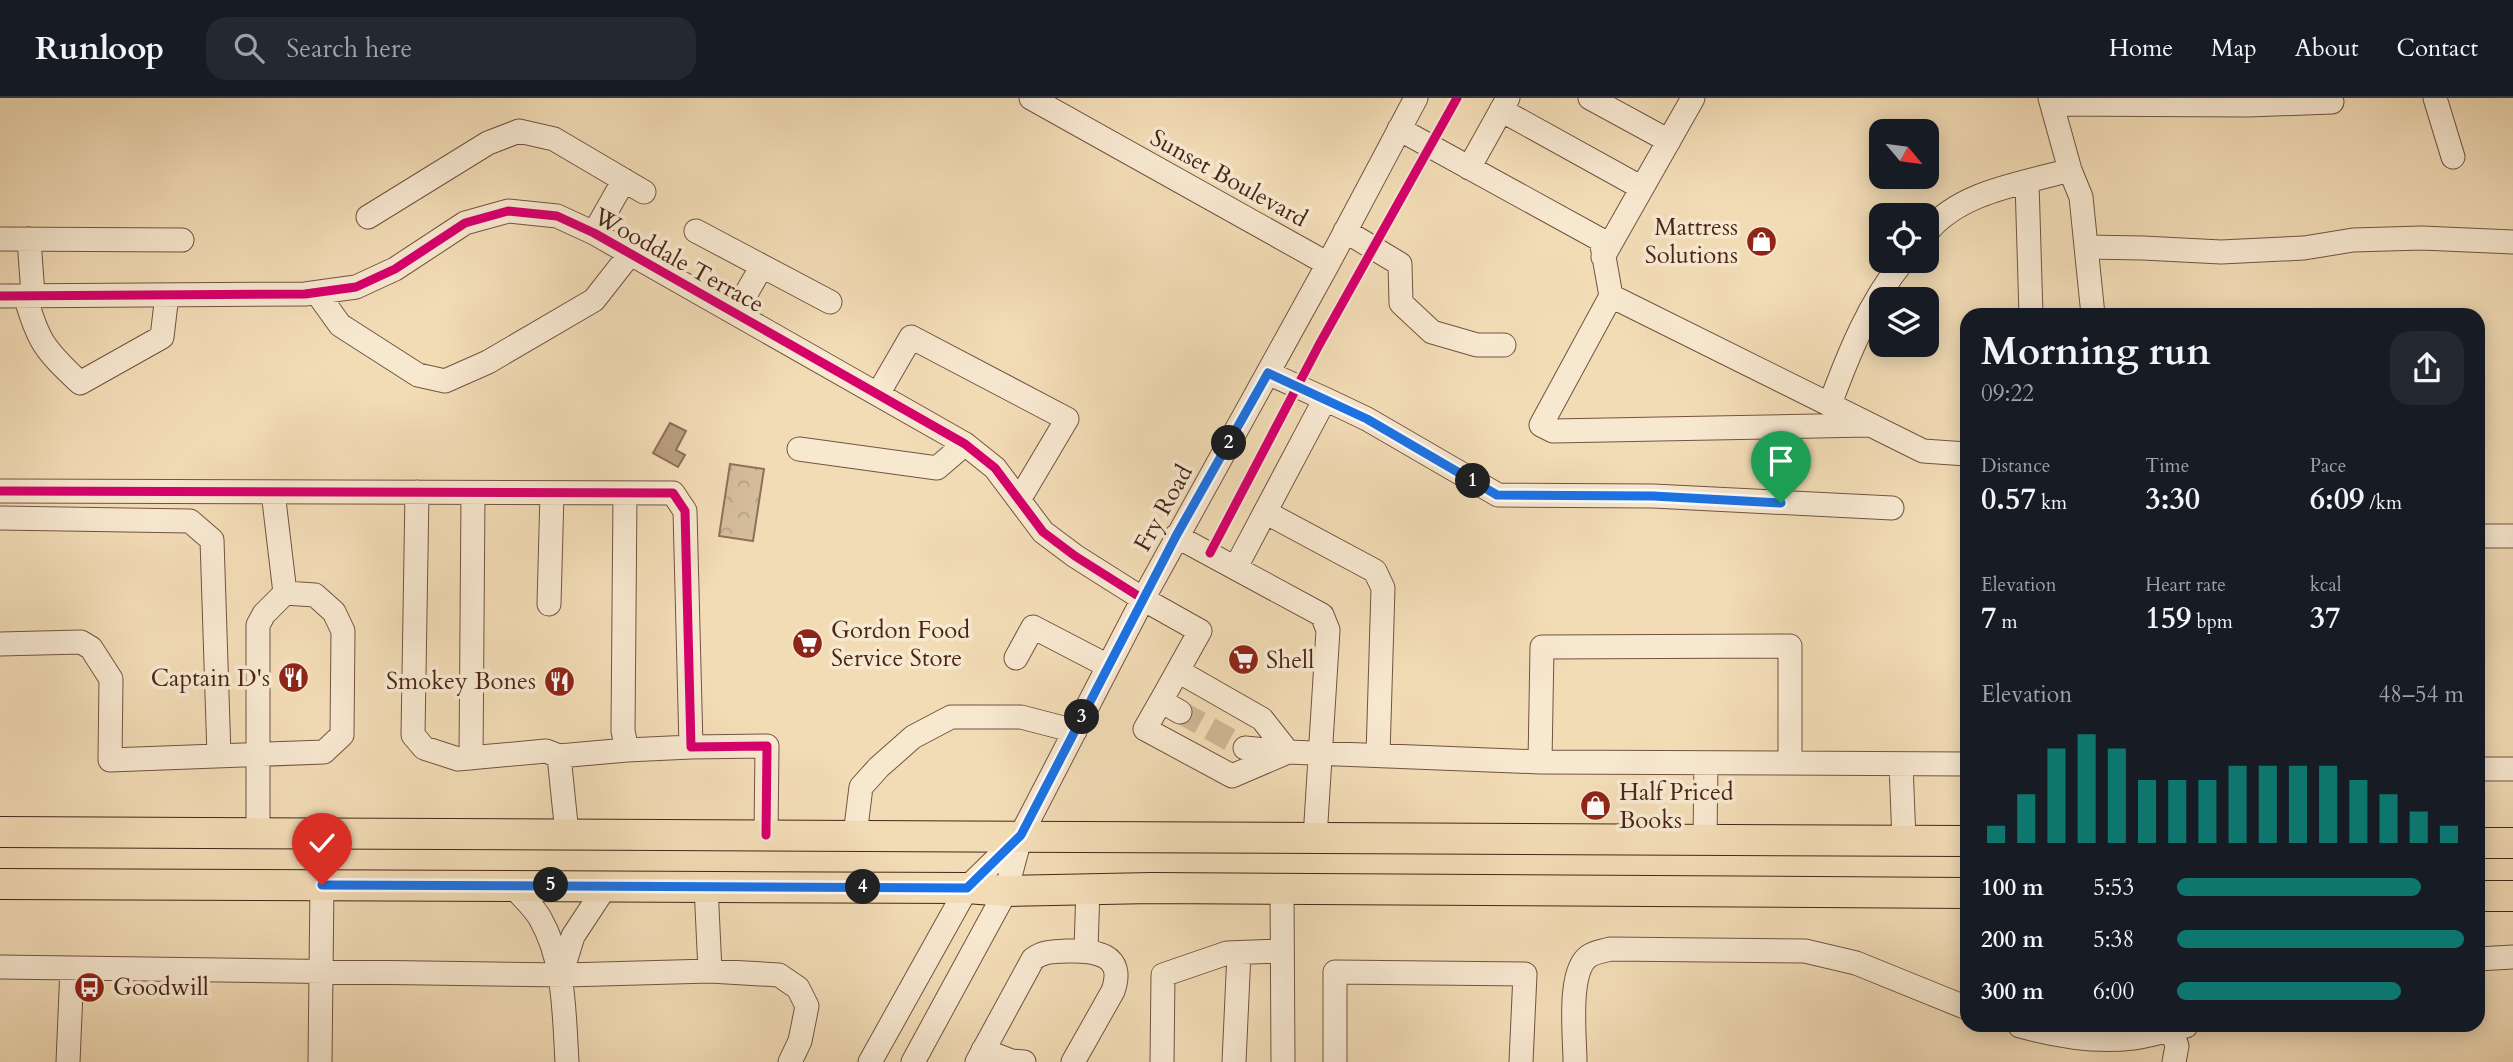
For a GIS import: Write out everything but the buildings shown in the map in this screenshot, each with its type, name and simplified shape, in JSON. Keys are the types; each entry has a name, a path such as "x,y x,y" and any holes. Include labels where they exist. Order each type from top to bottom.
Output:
{"main road":[{"path":"0,832 1960,841"},
{"path":"2485,843 2513,843"},
{"path":"0,884 706,886 967,888 1006,891 1088,888 1282,888 1960,893"},
{"path":"2485,896 2513,896"}],"street":[{"name":"Sunset Boulevard","path":"1031,98 1328,264"},
{"name":"Fry Road","path":"913,1062 1006,891 1021,835 1108,666 1176,536 1328,264 1416,98"},
{"path":"1590,98 1669,141"},
{"path":"1603,257 1693,98"},
{"path":"2435,98 2453,157"},
{"path":"2092,308 2081,197 2070,170 2051,101 2332,102"},
{"path":"1469,168 1504,104 1642,188"},
{"path":"1399,129 1601,240 1611,296 1541,425 1553,430 1872,425"},
{"path":"368,217 488,143 520,131 554,139 644,192"},
{"path":"1939,219 1960,203 2070,170"},
{"path":"594,233 624,180"},
{"path":"2027,182 2031,308"},
{"name":"Wooddale Terrace","path":"0,296 317,293 356,287 395,269 465,223 508,211 557,216 594,233 964,444 995,468 1043,532 1075,556 1143,599 1200,631 1178,671"},
{"path":"696,231 830,302"},
{"path":"1345,231 1400,264 1401,303 1432,332 1476,345 1504,345"},
{"path":"2086,247 2143,247 2221,252 2304,248 2353,240 2422,237 2513,242"},
{"path":"0,239 182,240"},
{"path":"29,239 29,295 35,331 51,356 80,383 162,337 167,295"},
{"path":"317,293 340,325 418,375 445,380 488,362 594,300 630,254"},
{"path":"735,313 762,266"},
{"path":"1830,404 1847,356 1883,285 1893,273"},
{"path":"1611,296 1923,451 1960,454"},
{"path":"878,394 911,337 1067,419 1019,500"},
{"path":"1268,373 1367,419 1497,495 1653,496 1892,508"},
{"path":"1236,567 1325,399"},
{"path":"799,449 937,468 964,444"},
{"path":"0,491 673,493 685,511 691,747"},
{"path":"273,492 285,593"},
{"path":"417,492 413,736 424,748 458,759 546,751 559,756 627,750 767,746 766,835"},
{"path":"471,758 473,493"},
{"path":"548,604 552,493"},
{"path":"625,493 623,731 627,750"},
{"path":"1265,512 1375,572 1383,588 1378,755"},
{"path":"0,518 190,521 212,540 219,755"},
{"path":"1176,536 1322,615 1328,630 1315,838"},
{"path":"2485,536 2513,536"},
{"path":"0,644 81,642 91,648 111,679 110,760 219,755 258,754 324,752 342,735 343,631 334,612 315,595 285,593 264,614 258,625 258,754 258,833"},
{"path":"1016,657 1033,627 1108,666"},
{"path":"1540,762 1542,647 1790,646 1790,764"},
{"path":"1178,671 1262,719 1288,751 1232,776 1145,729 1171,706 1178,671"},
{"path":"855,835 861,787 878,767 913,737 951,717 1021,717 1075,731"},
{"path":"1245,748 1540,762 1960,764"},
{"path":"559,756 567,834"},
{"path":"1705,840 1706,763"},
{"path":"1901,764 1904,841"},
{"path":"2485,769 2513,769"},
{"name":"Fry Road","path":"870,1062 967,888 1021,835"},
{"path":"320,1062 322,885"},
{"path":"512,885 539,916 550,939 561,975 567,1062"},
{"path":"561,975 573,936 606,886"},
{"path":"706,886 710,971"},
{"path":"1086,950 1088,888"},
{"path":"1282,888 1283,1062"},
{"path":"1575,1062 1575,985 1578,971 1589,956 1610,949 1805,951 1857,962 1960,1005"},
{"path":"1024,1062 980,1056 1033,958 1043,952 1086,950 1110,960 1117,980 1113,992 1073,1062"},
{"path":"1162,1062 1163,975 1227,953 1282,951"},
{"path":"1234,1062 1240,953"},
{"path":"2485,959 2513,957"},
{"path":"0,967 561,975 710,971 779,975 798,988 807,1006 800,1041 790,1062"},
{"path":"68,1062 72,968"},
{"path":"1335,1062 1335,972 1525,974 1521,1062"},
{"path":"2041,1032 2113,1032 2133,1038 2158,1032"},
{"path":"2174,1062 2178,1032"}],"green space":[{"path":"730,464 764,469 753,541 719,536"}],"shaded area":[{"path":"670,423 686,431 676,450 685,455 678,467 653,453"}],"tunnel":[{"path":"1180,712 1245,748"}],"cycle path":[{"path":"1210,553 1319,345 1457,98"},
{"path":"0,296 305,294 356,287 395,269 465,223 508,211 557,216 594,233 965,444 995,468 1043,532 1075,556 1143,599"},
{"path":"0,491 673,493 685,511 691,747 767,746 766,835"}],"place":[{"name":"Mattress Solutions","path":"1761,241"},
{"name":"Gordon Food Service Store","path":"808,644"},
{"name":"Shell","path":"1243,660"},
{"name":"Captain D's","path":"293,678"},
{"name":"Smokey Bones","path":"559,681"},
{"name":"Half Priced Books","path":"1596,806"},
{"name":"Goodwill","path":"90,987"}],"route":[{"path":"322,885 967,888 1021,835 1176,536 1268,373 1367,419 1497,495 1653,496 1781,503"}]}
